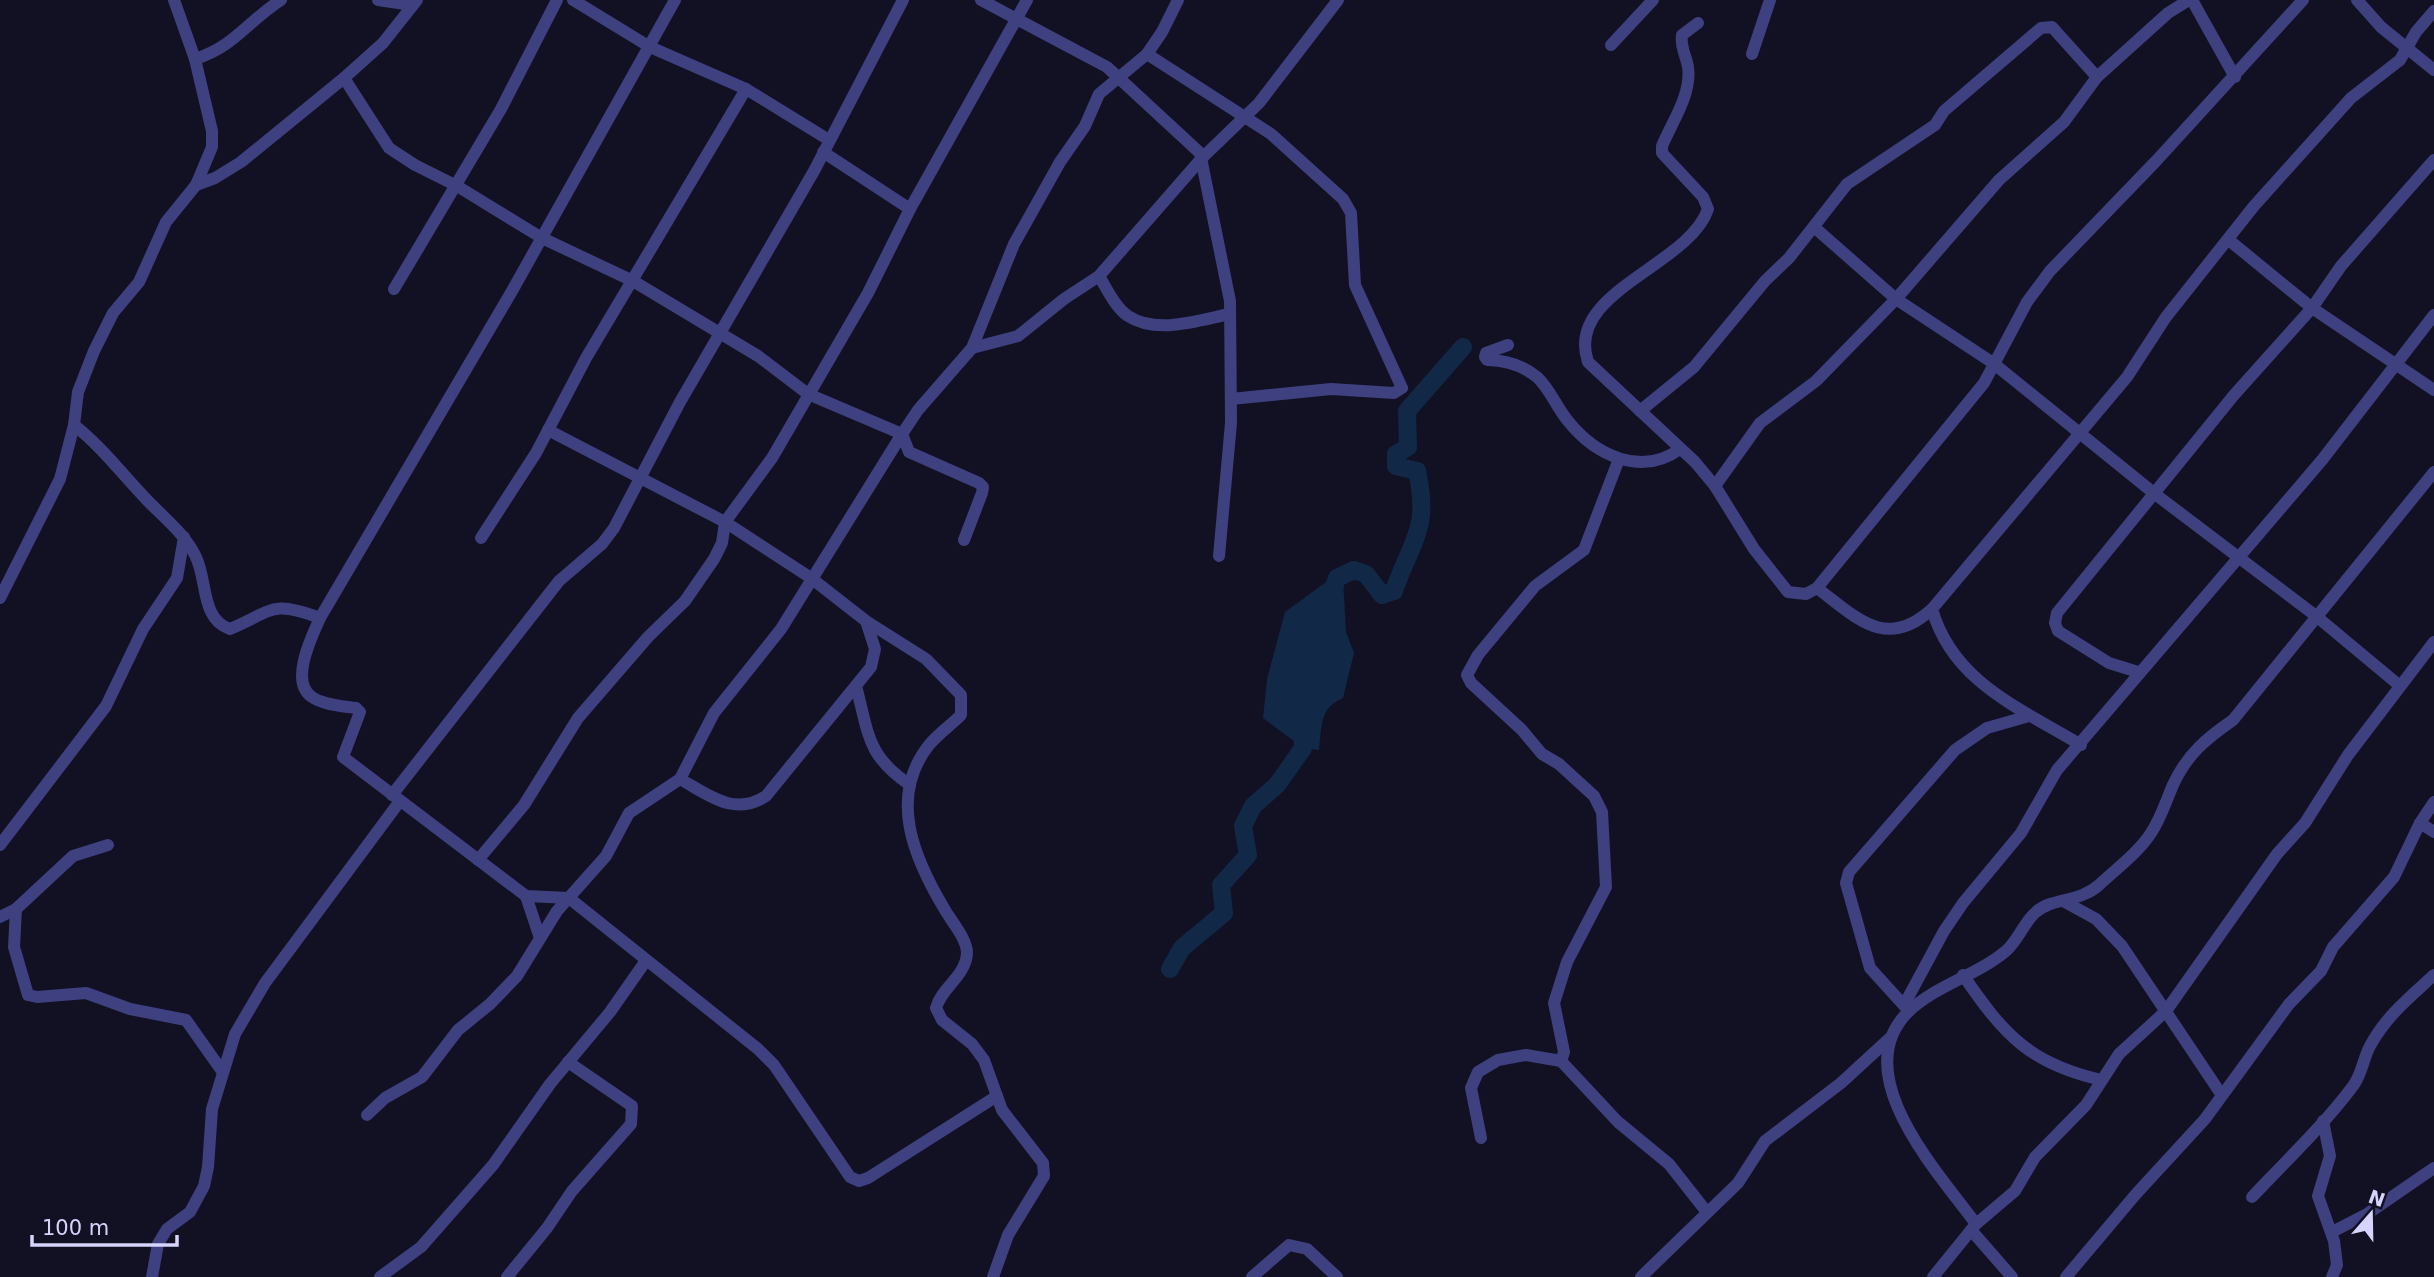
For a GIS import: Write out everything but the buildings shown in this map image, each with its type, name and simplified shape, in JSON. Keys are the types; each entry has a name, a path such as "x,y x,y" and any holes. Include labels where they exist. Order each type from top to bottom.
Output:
{"street":[{"path":"0,598 60,480 74,425 78,392 113,313 139,282 166,222 196,186 212,147 212,131 195,59 174,0"},
{"path":"195,59 215,53 230,44 281,0"},
{"path":"378,0 415,3"},
{"path":"394,289 501,109 557,0"},
{"path":"573,0 650,47 746,89 910,209"},
{"path":"675,0 542,238 320,618 302,673 304,689 312,697 356,708 360,712 343,757 526,896 569,898 645,962 758,1048 774,1065 850,1177 859,1181 997,1096"},
{"path":"152,1277 158,1244 167,1229 190,1212 204,1186 212,1109 235,1034 265,983 396,798 559,581 602,544 614,528 720,332 826,146 903,0"},
{"path":"982,0 1088,56 1119,76 1194,145 1202,158 1218,232 1230,314 1231,399 1219,556"},
{"path":"478,860 524,804 578,718 648,637 685,601 723,543 725,522 772,458 868,293 910,209 1027,0"},
{"path":"367,1115 385,1098 412,1084 430,1069 458,1030 490,1004 516,976 539,934 606,856 629,813 680,779 714,713 781,629 918,410 972,348 1014,244 1060,162 1086,126 1099,94 1147,54 1178,0"},
{"path":"972,348 1018,336 1064,299 1099,276 1202,158 1259,103 1338,0"},
{"path":"1611,45 1653,0"},
{"path":"1752,54 1770,0"},
{"path":"1715,486 1760,423 1816,381 1896,299 1999,180 2064,122 2097,77 2168,13 2191,0 2235,77"},
{"path":"1698,23 1682,35 1681,44 1688,68 1687,85 1662,146 1662,153 1703,197 1708,209 1692,237 1604,302 1587,328 1583,346 1588,362 1715,486 1755,549 1788,592 1806,594 1817,588 1944,436 1984,383 2026,302 2050,271 2235,77 2303,0"},
{"path":"2357,0 2406,48 2434,70"},
{"path":"196,186 241,162 344,78 383,43 415,3"},
{"path":"1817,588 1869,626 1889,630 1910,625 1932,608 2127,377 2166,317 2230,241 2254,206 2351,98 2400,61 2406,48 2434,12"},
{"path":"1640,411 1694,367 1814,227 1847,184 1935,125 1944,111 2041,28 2052,27 2097,77"},
{"path":"1147,54 1244,116 1298,156 1343,199 1351,213 1356,285 1402,388 1394,393 1331,389 1231,399"},
{"path":"344,78 389,148 415,165 457,186 542,238 633,281 720,332 808,394 902,434 909,452 983,487 964,540"},
{"path":"481,538 548,430 586,358 746,89"},
{"path":"2138,672 2094,655 2059,631 2055,623 2057,614 2234,395 2312,308 2341,266 2434,160"},
{"path":"1814,227 1896,299 1993,363 2155,495 2316,616 2400,686"},
{"path":"2230,241 2312,308 2434,390"},
{"path":"1099,276 1120,308 1129,316 1145,323 1179,325 1230,314"},
{"path":"1641,1277 1706,1210 1738,1183 1765,1140 1841,1083 1890,1038 1906,1009 1923,965 1963,902 2021,833 2057,770 2081,745 2138,672 2322,460 2434,315"},
{"path":"1508,345 1486,353 1485,357 1487,360 1513,363 1535,376 1577,431 1619,459 1654,464 1681,450"},
{"path":"74,425 101,449 184,537 204,578 210,613 220,626 230,629 266,608 282,606 320,618"},
{"path":"548,430 639,480 725,522 811,578 866,621 926,659 961,695 961,715 930,744 910,785 907,814 911,842 926,877 966,946 963,966 939,998 936,1008 942,1020 972,1044 984,1060 997,1096 1012,1125 1043,1163 1044,1176 1007,1235 993,1277"},
{"path":"1561,1062 1564,1052 1554,1003 1567,962 1606,887 1602,812 1594,796 1559,764 1542,754 1522,730 1471,683 1467,675 1478,655 1535,586 1584,550 1619,459"},
{"path":"1906,1009 2006,951 2035,912 2091,892 2150,836 2181,768 2194,750 2233,720 2434,472"},
{"path":"0,845 106,706 143,629 177,578 184,537"},
{"path":"1932,608 1944,637 1980,682 2011,707 2081,745"},
{"path":"680,779 719,800 751,806 766,796 856,686 876,657 866,621"},
{"path":"1933,1277 1973,1227 2015,1191 2035,1157 2086,1105 2119,1054 2166,1011 2277,854 2297,833 2348,755 2434,642"},
{"path":"856,686 876,755 888,771 910,785"},
{"path":"1906,1009 1870,968 1846,883 1849,872 1955,750 1987,728 2029,716"},
{"path":"2066,1277 2136,1194 2205,1119 2289,1004 2321,971 2333,947 2394,877 2420,823 2434,802"},
{"path":"2420,823 2434,832"},
{"path":"0,917 16,909 61,864 74,856 108,845"},
{"path":"526,896 539,934"},
{"path":"2065,902 2108,929 2221,1094"},
{"path":"16,909 15,947 24,989 28,995 37,997 86,993 130,1009 186,1020 222,1071"},
{"path":"380,1277 421,1247 477,1184 568,1062 610,1012 645,962"},
{"path":"1964,975 2029,1052 2052,1066 2102,1080"},
{"path":"2252,1197 2355,1084 2368,1050 2384,1024 2412,993 2434,975"},
{"path":"1890,1038 1888,1082 1896,1105 1973,1227 2012,1277"},
{"path":"1481,1138 1471,1088 1478,1072 1498,1060 1526,1055 1561,1062 1618,1122 1669,1164 1706,1210"},
{"path":"507,1277 547,1228 572,1191 631,1124 632,1106 568,1062"},
{"path":"2323,1121 2330,1156 2318,1196 2332,1232 2337,1265 2332,1277"},
{"path":"2332,1232 2367,1214 2434,1168"},
{"path":"1252,1277 1289,1245 1307,1249 1337,1277"}],"water":[{"path":"1337,574 1343,580 1346,632 1354,653 1343,698 1330,707 1323,719 1319,750 1303,748 1263,718 1267,679 1285,612"}],"waterway":[{"path":"1331,597 1337,578 1354,570 1366,574 1382,595 1394,591 1420,521 1417,471 1396,466 1396,454 1408,447 1407,411 1463,347"},
{"path":"1170,969 1182,948 1224,913 1221,885 1248,855 1243,826 1253,806 1277,785 1303,748 1303,726"}]}
